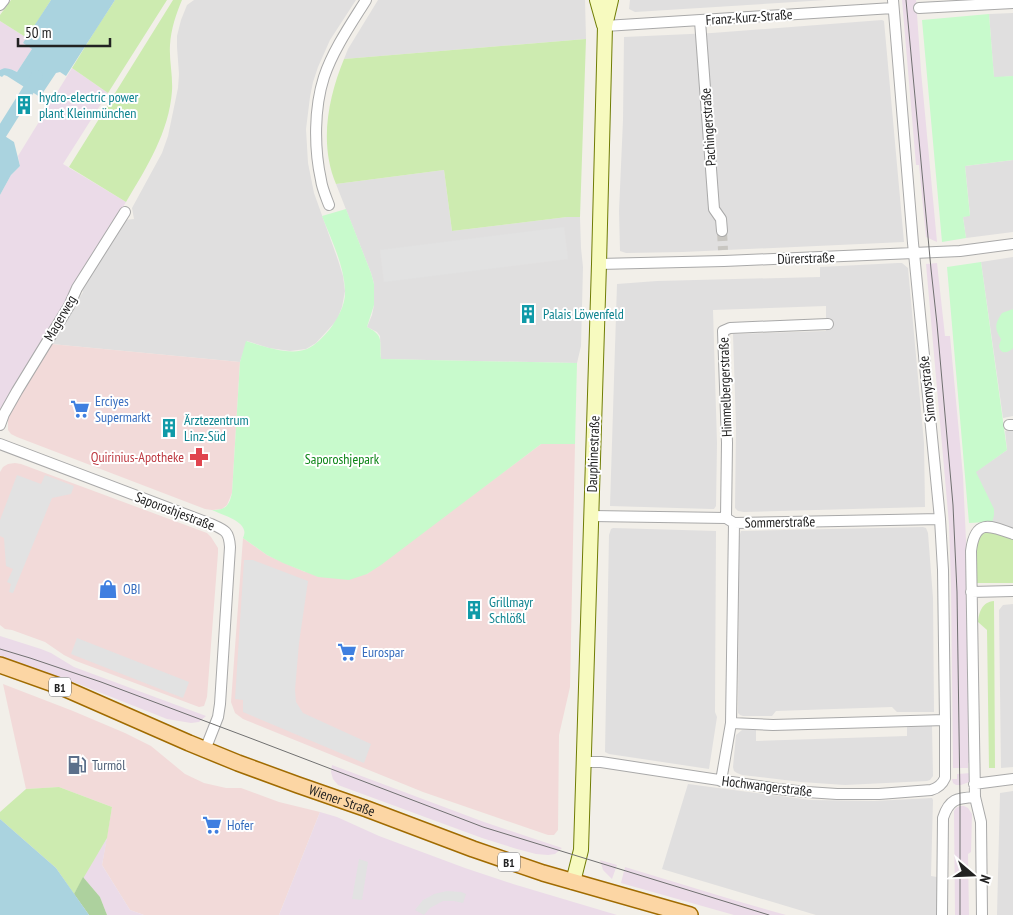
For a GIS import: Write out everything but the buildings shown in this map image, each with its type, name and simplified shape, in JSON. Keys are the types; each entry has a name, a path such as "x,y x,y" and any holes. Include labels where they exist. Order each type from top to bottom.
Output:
{"main road":[{"name":"Dauphinestraße","path":"597,0 605,26"},
{"name":"Dauphinestraße","path":"573,882 581,850 605,26 611,0"},
{"name":"Wiener Straße","path":"0,666 26,674 86,698 205,750 473,850 543,874 690,915"}],"street":[{"path":"0,5 4,0"},
{"path":"329,205 321,181 316,136 316,120 321,88 331,62 366,0"},
{"path":"919,8 1013,3"},
{"name":"Franz-Kurz-Straße","path":"605,26 700,21 893,4"},
{"name":"Simonystraße","path":"893,4 914,253 940,519 943,570 945,778"},
{"name":"Pachingerstraße","path":"700,21 714,209 721,219 722,230"},
{"name":"Magerweg","path":"0,425 17,391 124,212"},
{"name":"Dürerstraße","path":"599,264 724,261 960,251 1013,244"},
{"path":"723,250 724,261"},
{"name":"Himmelbergerstraße","path":"722,781 731,723 730,521 723,331 730,328 828,324"},
{"name":"Saporoshjestraße","path":"0,444 211,524 227,532 230,547 220,704 218,717 205,750"},
{"name":"Sommerstraße","path":"592,516 730,521 940,519"},
{"path":"982,915 981,822 974,784 971,551 972,540 982,527 988,526 1013,534"},
{"path":"971,592 1013,591"},
{"path":"731,723 773,725 945,720"},
{"name":"Hochwangerstraße","path":"584,762 601,762 722,781 837,794 879,794 931,790 942,784 945,778"},
{"path":"974,784 1013,779"},
{"path":"942,915 943,818 945,810 950,803 960,798 975,797"}],"shaded area":[{"path":"194,0 356,0 330,40 318,67 310,97 306,129 308,163 314,193 343,276 345,291 337,320 316,343 306,349 290,351 269,348 247,341 240,362 51,344 83,292 81,289 124,220 134,219 132,208 162,153 168,136 178,88 177,36 187,5"},
{"path":"378,0 585,0 586,39 344,59 348,49"},
{"path":"630,0 827,0 635,12 629,9"},
{"path":"902,0 916,0 937,242 926,237 919,165 916,165"},
{"path":"1013,13 1013,76 994,78 989,14"},
{"name":"hydro-electric power plant Kleinmünchen","path":"0,21 27,38 23,43 32,49 17,72 13,70 0,70"},
{"path":"884,21 904,242 683,252 626,253 620,251 619,211 624,37 712,33"},
{"path":"72,68 108,93 63,164 126,202 0,411 0,195 11,175 20,166 18,156"},
{"path":"1013,160 1013,232 966,238 963,217 970,215 965,166"},
{"path":"444,170 452,231 580,217 583,267 581,346 577,363 381,359 380,336 377,332 367,327 374,305 374,284 336,184"},
{"path":"564,227 568,259 384,282 380,250"},
{"path":"1013,257 1013,416 1003,418 981,262"},
{"path":"902,263 908,268 924,443 925,507 744,512 738,511 735,508 736,427 733,334 826,331 826,306 713,310 717,443 716,506 714,509 711,509 610,506 617,284 657,281 820,277 820,267"},
{"path":"937,263 945,336 950,336 963,476 968,584 972,763 968,763 968,768 953,768 949,524 926,264"},
{"path":"51,344 240,362 232,493 227,505 222,509 205,509 11,434 8,430 8,417 11,409"},
{"path":"1013,430 1013,531 992,523 975,472 1007,450 1005,431"},
{"path":"541,444 575,444 570,687 559,735 558,830 554,835 548,835 423,792 243,719 235,713 231,702 243,538 267,555 305,572 367,574"},
{"name":"OBI","path":"15,463 207,533 211,537 218,548 218,553 207,697 204,706 199,707 76,661 45,642 5,629 0,625 0,472 8,464"},
{"path":"17,475 41,484 45,475 74,486 71,494 52,498 13,593 9,592 11,584 7,582 13,569 6,566 4,538 0,536 0,520"},
{"path":"613,528 716,531 715,712 717,717 709,769 605,752 609,535"},
{"path":"926,528 928,533 933,598 934,712 897,712 892,707 776,711 772,716 740,715 738,713 739,537 741,531"},
{"path":"244,560 253,560 308,581 299,643 295,690 296,702 303,713 371,744 364,763 243,712 243,700 235,699"},
{"path":"1013,604 1013,767 1001,768 999,610 1003,605"},
{"path":"0,636 41,649 74,667 206,716 199,722 191,723 167,719 76,683 0,657"},
{"path":"77,638 189,682 183,698 71,654"},
{"name":"Hofer","path":"3,684 125,733 151,746 185,774 204,783 226,788 241,788 279,802 320,812 279,915 144,915 130,910 102,865 112,807 59,787 26,789"},
{"path":"932,726 933,776 927,781 845,785 801,782 742,775 734,771 733,767 736,735 742,730 756,730 756,741 907,736 907,727"},
{"path":"332,765 484,822 562,848 555,854 536,854 482,838 338,785 333,779"},
{"path":"972,773 972,781 961,785 953,783 952,779 957,779 957,774"},
{"path":"688,784 811,800 874,801 932,798 931,876 937,877 937,915 816,915 662,869"},
{"path":"1013,791 1013,915 997,915 1000,793"},
{"path":"960,806 968,808 972,814 971,852 968,854 969,915 955,915 954,811"},
{"path":"320,812 465,868 617,915 279,915"},
{"path":"107,838 102,865 130,910 144,915 107,915 100,897 83,877"},
{"path":"359,859 368,862 362,900 352,899"},
{"path":"600,860 617,865 612,879 603,870"},
{"path":"625,867 786,915 734,915 621,883"},
{"path":"447,891 466,894 463,903 443,901 430,908 424,915 415,910 423,900 434,894"}],"green space":[{"path":"11,0 51,0 27,38 0,21 0,15"},
{"path":"115,0 167,0 108,93 72,68"},
{"path":"173,0 182,0 174,22 170,45 172,91 170,106 156,149 126,202 69,167"},
{"path":"989,14 994,77 1013,76 1013,160 965,166 970,216 963,217 966,238 942,242 922,20"},
{"path":"586,39 580,217 452,231 444,170 336,184 328,153 328,121 334,89 344,59"},
{"name":"Saporoshjepark","path":"346,209 374,284 374,305 367,327 379,336 381,359 577,363 575,444 541,444 381,565 367,574 349,580 318,577 267,555 243,538 244,531 239,523 212,510 224,508 230,501 232,493 240,362 246,341 276,350 300,351 314,345 330,329 341,311 345,290 340,262 322,216"},
{"path":"981,262 1007,450 976,472 994,509 992,523 969,523 947,267"},
{"path":"1013,309 1013,348 1003,352 999,346 1001,339 996,329 997,323 1002,313"},
{"path":"988,531 1000,533 1013,539 1013,583 976,583 974,550 978,535"},
{"path":"994,601 995,768 989,768 987,630 978,622 984,605"},
{"path":"59,787 112,807 107,838 74,894 56,868 0,819 0,812 26,789"},
{"path":"83,877 100,897 107,915 89,915 74,894"}],"water":[{"path":"51,0 115,0 66,76 60,72 56,73 40,97 7,76 0,76 0,70 7,68 17,72 32,49 23,43"},
{"path":"0,133 14,142 20,166 11,175 0,195"},
{"path":"0,819 56,868 89,915 0,915"}],"waterway":[{"path":"0,135 37,76"}],"tunnel":[{"path":"722,231 723,250"}],"tram line":[{"path":"906,0 953,505 957,592 960,915"},
{"path":"0,649 101,682 483,827 769,915"}],"place":[{"name":"hydro-electric power plant Kleinmünchen","path":"24,105"},
{"name":"Palais Löwenfeld","path":"528,314"},
{"name":"Erciyes Supermarkt","path":"80,409"},
{"name":"Ärztezentrum Linz-Süd","path":"169,428"},
{"name":"Quirinius-Apotheke","path":"199,457"},
{"name":"OBI","path":"108,589"},
{"name":"Grillmayr Schlößl","path":"474,610"},
{"name":"Eurospar","path":"347,652"},
{"name":"Turmöl","path":"77,765"},
{"name":"Hofer","path":"212,825"}]}
